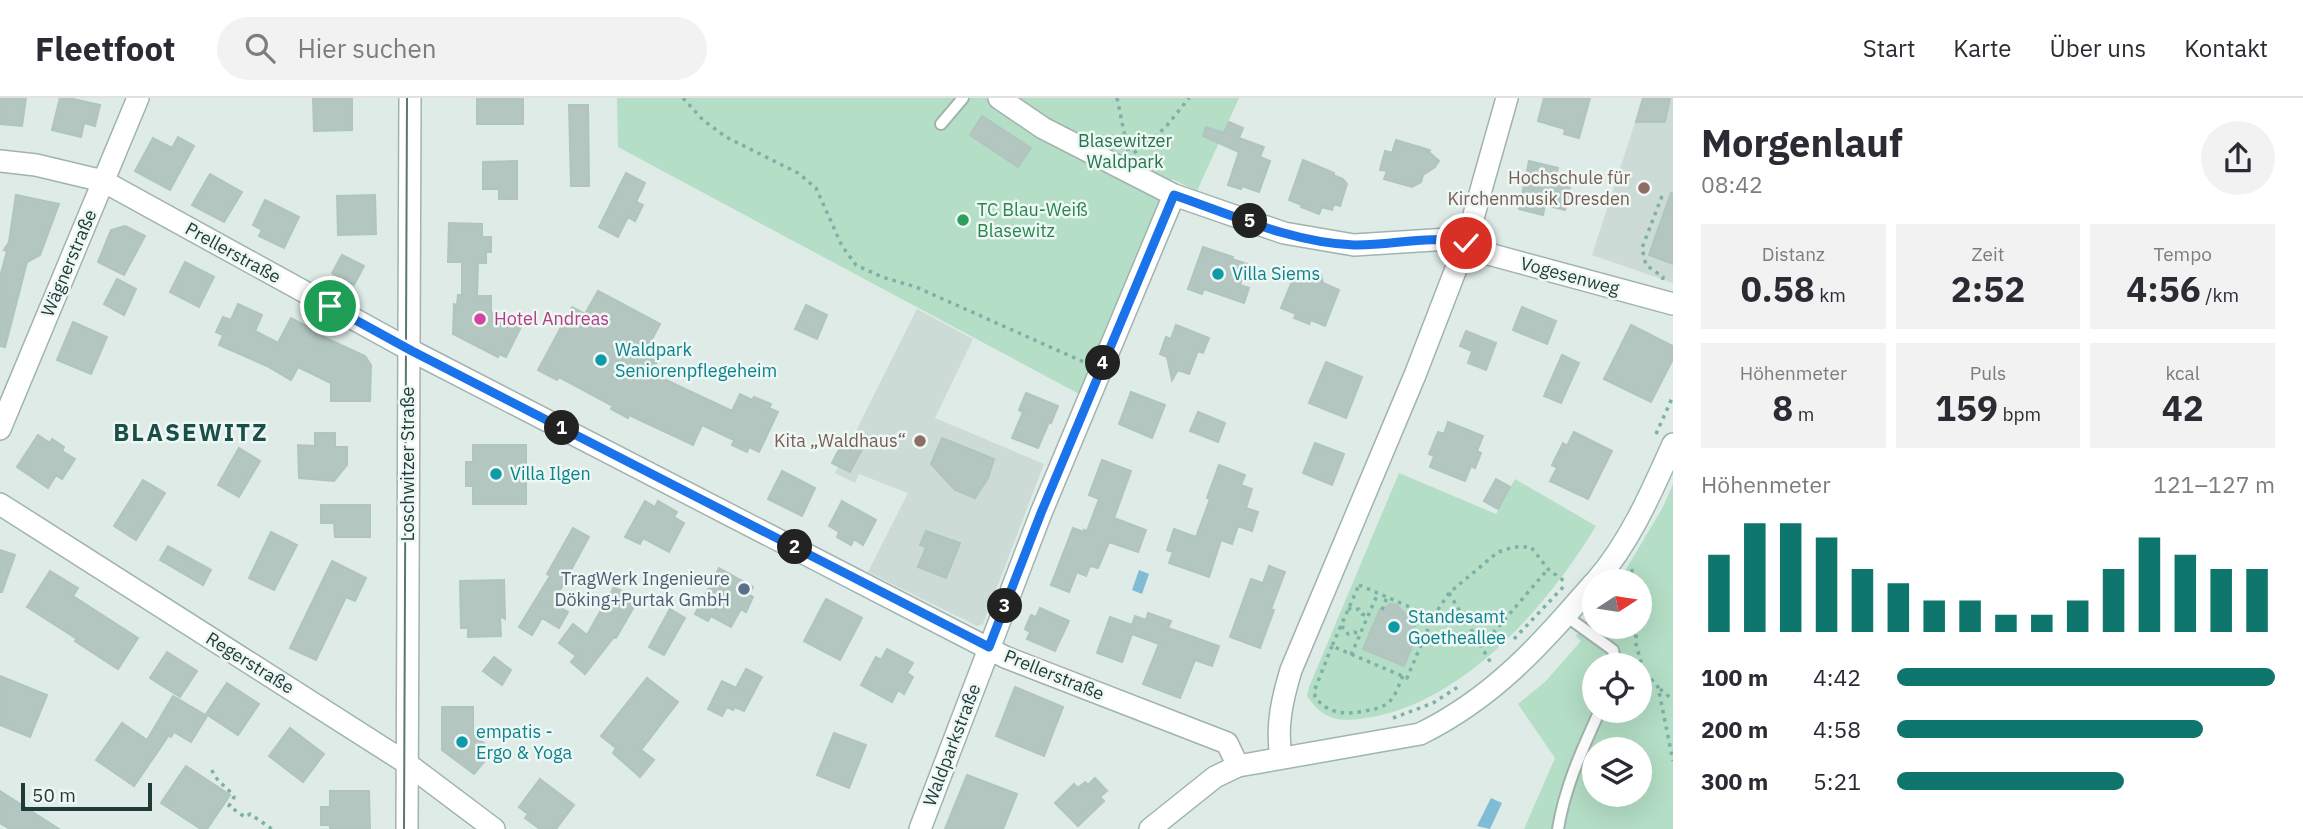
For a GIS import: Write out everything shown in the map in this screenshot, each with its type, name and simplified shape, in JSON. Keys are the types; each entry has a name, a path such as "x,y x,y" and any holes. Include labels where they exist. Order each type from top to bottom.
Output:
{"street":[{"name":"Wägnerstraße","path":"0,429 138,98"},
{"name":"Loschwitzer Straße","path":"407,829 410,98"},
{"name":"Vogesenweg","path":"999,98 1043,128 1174,195 1284,233 1354,245 1448,239 1466,243 1485,253 1664,302"},
{"path":"1273,758 1278,737 1279,713 1290,670 1415,375 1466,243 1507,98"},
{"name":"Prellerstraße","path":"0,161 36,164 103,181 409,349 1005,657 1227,743 1238,766"},
{"name":"Waldparkstraße","path":"920,829 1041,513 1174,195"},
{"path":"1605,569 1621,548 1658,480 1673,444"},
{"name":"Regerstraße","path":"0,504 408,764 495,829"},
{"path":"1150,829 1215,777 1238,766 1420,734 1446,721 1483,697 1534,651 1582,597"}],"lane":[{"path":"941,124 963,98"},
{"path":"1566,616 1614,653"},
{"path":"1558,829 1563,799 1573,768 1594,723"}],"path":[{"path":"683,98 703,120 726,137 798,173 816,188 842,246 856,265 882,277 916,287 1100,370"},
{"path":"1116,98 1129,157 1165,128 1189,98"},
{"path":"1662,196 1642,248 1646,265 1663,277 1664,302"},
{"path":"1651,443 1673,396"},
{"path":"1332,646 1406,678 1433,617 1449,593 1498,552 1514,547 1531,547 1548,569 1565,582 1508,646"},
{"path":"1482,646 1548,569"},
{"path":"1403,676 1393,700 1382,708 1349,714 1336,712 1326,708 1315,696 1315,689 1332,646 1359,585 1433,617"},
{"path":"1351,655 1378,593"},
{"path":"1449,593 1492,664 1485,669"},
{"path":"1382,610 1388,597"},
{"path":"1375,599 1385,603"},
{"path":"1348,608 1359,609 1368,616"},
{"path":"1341,627 1345,628 1348,634 1360,634"},
{"path":"1406,661 1412,663"},
{"path":"1652,680 1673,700"},
{"path":"1390,719 1433,703 1467,681"},
{"path":"1658,687 1673,761"},
{"path":"212,770 214,776 234,797 229,806 245,817 250,814 272,829"}],"shaded area":[{"name":"Hochschule für Kirchenmusik Dresden","path":"1643,98 1673,98 1673,283 1592,255"},
{"name":"Kita „Waldhaus“","path":"917,309 973,339 935,418 1044,464 983,624 977,626 868,572 908,493 859,474 855,483 835,473"}],"green space":[{"name":"Blasewitzer Waldpark","path":"617,98 1239,98 1197,191 1172,179 1081,395 618,147"},
{"path":"1399,473 1496,514 1515,479 1596,526 1554,587 1529,616 1502,644 1472,669 1441,691 1408,707 1373,717 1336,719 1314,705 1307,696 1309,687"},
{"path":"1673,484 1673,829 1524,829 1555,758 1518,704 1545,682 1581,641 1576,636 1582,628 1582,639 1652,639 1652,569 1626,569 1663,507"}],"water":[{"path":"1139,570 1149,574 1142,594 1132,590"},
{"path":"1491,798 1502,803 1490,829 1477,826"}],"building":[{"path":"0,98 26,98 22,126 0,124"},
{"path":"60,98 100,105 95,126 84,123 81,137 52,130"},
{"path":"313,98 352,98 352,130 314,131"},
{"path":"477,98 523,98 523,124 477,124"},
{"path":"1544,98 1590,98 1579,138 1564,134 1565,129 1538,121"},
{"path":"1643,98 1670,98 1665,122 1636,122"},
{"path":"569,105 588,105 589,186 571,186"},
{"path":"982,116 1031,148 1018,167 970,135"},
{"path":"1229,122 1243,128 1239,138 1264,147 1260,157 1270,161 1259,192 1242,186 1241,189 1228,185 1239,152 1203,136 1206,127 1224,133"},
{"path":"178,137 194,146 170,190 135,171 153,138 172,148"},
{"path":"1396,140 1430,150 1439,161 1423,175 1421,182 1412,187 1384,179 1387,171 1380,170 1385,151 1392,153"},
{"path":"1303,160 1343,179 1347,184 1340,206 1334,204 1332,210 1322,207 1319,214 1289,200"},
{"path":"517,161 517,199 499,199 499,189 483,189 483,162"},
{"path":"1529,161 1558,168 1555,180 1571,183 1565,210 1545,205 1543,215 1519,209"},
{"path":"626,173 645,183 636,202 643,205 635,221 628,217 618,237 599,227"},
{"path":"210,174 242,192 224,222 192,205"},
{"path":"1671,193 1673,194 1673,264 1649,255"},
{"path":"16,195 59,204 40,255 27,262 5,347 0,346 0,277 7,251 4,250 9,242"},
{"path":"375,195 376,234 338,235 337,196"},
{"path":"265,200 299,217 284,248 259,236 262,230 253,225"},
{"path":"449,223 482,224 482,237 491,237 491,252 486,252 486,263 478,263 477,296 491,296 491,312 521,327 506,357 499,354 498,357 453,334 454,304 457,305 458,295 462,295 462,262 448,262"},
{"path":"125,226 145,236 124,275 98,262 111,230"},
{"name":"Villa Siems","path":"1203,247 1247,264 1240,285 1249,288 1244,303 1204,289 1202,294 1188,289"},
{"path":"342,255 364,266 354,285 332,273"},
{"path":"185,262 214,277 199,307 170,292"},
{"path":"1296,272 1311,278 1321,275 1323,283 1339,290 1325,326 1311,320 1309,324 1294,318 1296,314 1281,308"},
{"path":"117,279 136,289 124,315 104,304"},
{"name":"Waldpark Seniorenpflegeheim","path":"598,291 660,324 648,347 661,354 651,373 732,411 740,394 771,404 769,408 778,412 759,452 749,447 747,452 732,445 734,440 702,425 693,445 629,415 628,418 611,409 613,406 559,377 557,380 538,370 572,307 585,314"},
{"path":"238,304 262,315 255,331 278,343 291,318 316,331 315,333 365,356 371,365 370,401 331,401 331,383 298,367 291,380 219,345 223,335 216,332 223,317 231,320"},
{"path":"806,305 827,315 817,339 795,329"},
{"path":"1522,307 1556,321 1547,344 1513,330"},
{"path":"73,322 107,337 91,374 57,360"},
{"path":"1176,325 1209,338 1203,353 1198,351 1189,374 1178,370 1172,380 1167,357 1160,354 1166,337 1171,339"},
{"path":"1631,325 1673,346 1673,359 1651,402 1604,379"},
{"path":"1466,331 1496,343 1486,370 1468,363 1472,351 1460,346"},
{"path":"1562,355 1579,363 1561,403 1544,396"},
{"path":"1326,362 1362,377 1346,418 1309,403"},
{"path":"1131,392 1165,405 1152,438 1119,424"},
{"path":"1026,393 1058,406 1038,448 1012,438 1023,412 1019,410"},
{"path":"1198,412 1225,423 1218,442 1190,431"},
{"path":"1448,422 1483,436 1477,451 1481,453 1475,468 1471,466 1465,481 1430,467 1434,456 1429,454 1438,432 1444,434"},
{"path":"855,432 868,438 850,472 832,463 846,436 852,439"},
{"path":"1574,432 1612,451 1588,499 1550,481 1557,468 1552,465 1563,443 1567,446"},
{"path":"315,433 335,433 335,447 347,447 347,465 334,481 299,478 298,445 315,446"},
{"path":"38,435 50,443 52,439 64,447 62,451 75,459 62,479 56,475 48,488 17,467"},
{"path":"942,438 994,459 988,478 975,498 955,490 931,464"},
{"path":"1315,443 1344,454 1332,485 1303,473"},
{"name":"Villa Ilgen","path":"473,445 526,445 526,504 473,504 473,486 466,486 466,462 473,462"},
{"path":"239,448 260,461 239,497 218,485"},
{"path":"1102,460 1131,471 1114,518 1146,530 1138,552 1109,542 1098,568 1090,566 1086,576 1077,572 1069,592 1051,585 1073,528 1087,531 1099,499 1089,495"},
{"path":"1219,465 1245,475 1241,485 1252,489 1246,508 1258,512 1252,531 1238,526 1232,544 1221,540 1209,577 1169,563 1173,552 1167,550 1174,529 1196,537"},
{"path":"782,471 815,488 802,516 768,499"},
{"path":"1496,479 1510,487 1498,509 1484,501"},
{"path":"143,480 165,493 136,540 114,526"},
{"path":"645,501 655,507 658,501 677,512 674,517 684,523 669,552 643,538 640,544 625,537"},
{"path":"842,501 876,520 863,545 854,539 851,545 837,537 839,532 829,526"},
{"path":"321,505 370,505 370,537 335,537 334,523 321,523"},
{"path":"573,528 589,537 553,603 568,612 559,628 542,618 532,635 519,627 550,576 547,574"},
{"path":"926,531 960,543 946,578 918,567 926,547 920,545"},
{"path":"271,532 297,545 274,590 249,578"},
{"path":"168,546 211,570 203,585 160,560"},
{"path":"0,550 15,555 2,592 0,592"},
{"path":"332,561 366,578 355,601 346,597 316,660 290,648"},
{"path":"1269,566 1285,572 1260,648 1230,637 1251,579 1263,583"},
{"path":"719,568 753,587 749,595 753,597 746,612 741,609 731,627 711,616 708,621 695,614"},
{"path":"50,571 78,588 73,596 138,638 118,669 27,607"},
{"path":"504,580 505,619 500,616 501,636 468,637 468,628 461,628 460,581"},
{"path":"614,587 638,600 616,638 614,637 585,674 571,662 576,656 559,643 573,624 587,635"},
{"path":"826,599 862,618 840,660 804,641"},
{"name":"Standesamt Goetheallee","path":"1390,604 1397,605 1403,612 1418,619 1411,636 1416,637 1404,666 1363,649 1380,609"},
{"path":"1040,608 1069,621 1055,651 1027,639 1030,632 1025,629 1031,615 1036,617"},
{"path":"670,609 685,618 664,655 649,647"},
{"path":"1148,613 1171,621 1168,628 1219,646 1212,666 1195,660 1180,698 1143,684 1159,644 1132,634 1122,662 1097,653 1110,617 1132,625 1135,616 1146,620"},
{"path":"887,649 913,663 907,673 913,677 904,694 898,690 892,702 861,685 876,657 881,660"},
{"path":"167,652 197,671 180,697 150,678"},
{"path":"494,657 511,670 502,685 483,671"},
{"path":"746,669 762,677 744,711 727,707 722,716 708,709 722,681 736,688"},
{"path":"0,676 47,695 30,737 0,725"},
{"path":"647,678 678,702 641,750 654,760 640,777 613,753 616,748 601,736"},
{"path":"227,683 259,704 238,735 206,714"},
{"path":"1015,687 1063,707 1044,756 996,736"},
{"path":"173,696 207,716 191,742 174,732 171,737 169,735 134,786 96,760 122,723 147,740"},
{"name":"empatis - Ergo & Yoga","path":"442,707 473,707 473,734 493,751 474,774 442,750"},
{"path":"290,728 324,754 303,782 269,756"},
{"path":"834,733 866,745 849,788 817,775"},
{"path":"186,766 230,795 207,829 201,829 161,803"},
{"path":"967,775 1017,794 1003,829 945,829"},
{"path":"1095,778 1107,791 1100,797 1104,801 1078,826 1055,803 1074,784 1078,788 1085,782 1088,785"},
{"path":"540,779 574,805 556,829 540,829 525,818 528,814 519,807"},
{"path":"0,791 59,829 10,829 0,823"},
{"path":"330,791 369,791 370,829 330,829 330,825 321,825 321,807 330,807"}],"tram line":[{"path":"404,829 407,98"}],"place":[{"name":"Hochschule für Kirchenmusik Dresden","path":"1644,188"},
{"name":"TC Blau-Weiß Blasewitz","path":"963,220"},
{"name":"Villa Siems","path":"1218,274"},
{"name":"Hotel Andreas","path":"480,319"},
{"name":"Waldpark Seniorenpflegeheim","path":"601,360"},
{"name":"Kita „Waldhaus“","path":"920,441"},
{"name":"Villa Ilgen","path":"496,474"},
{"name":"TragWerk Ingenieure Döking+Purtak GmbH","path":"744,589"},
{"name":"Standesamt Goetheallee","path":"1394,627"},
{"name":"empatis - Ergo & Yoga","path":"462,742"}],"district":[{"name":"BLASEWITZ","path":"191,433"}],"route":[{"path":"330,306 412,351 989,647 1041,513 1174,195 1284,233 1328,242 1354,245 1448,239 1466,243"}]}
